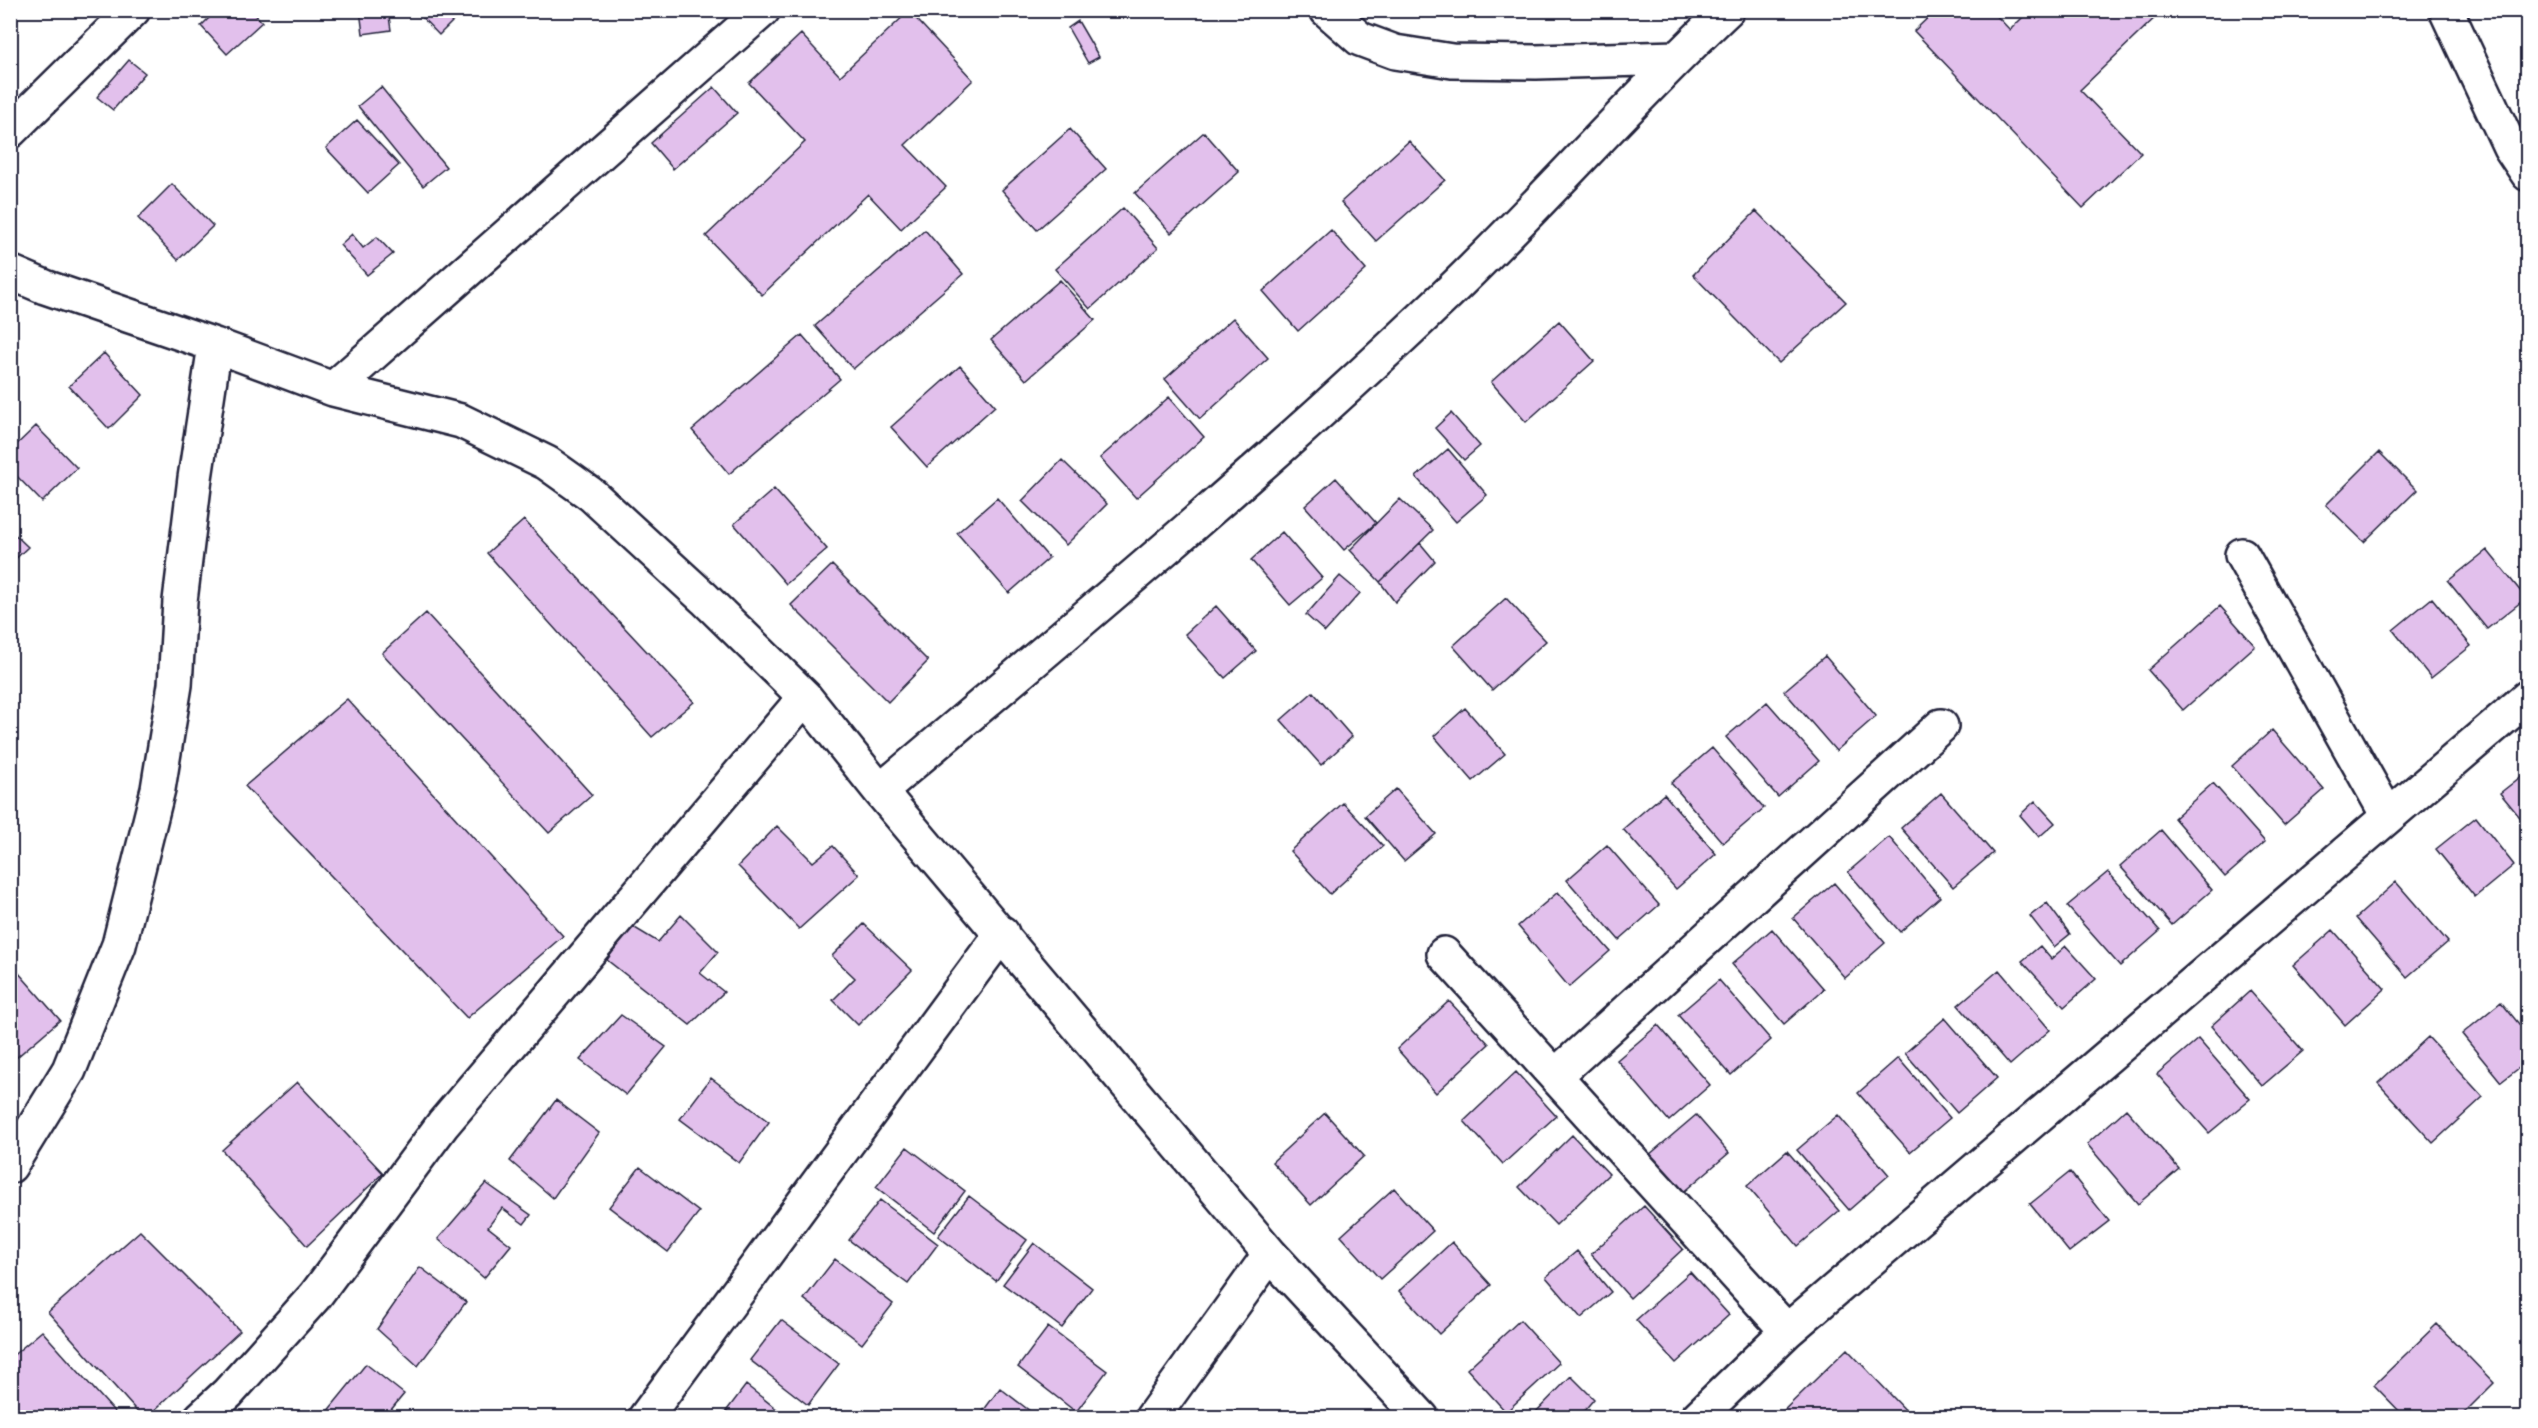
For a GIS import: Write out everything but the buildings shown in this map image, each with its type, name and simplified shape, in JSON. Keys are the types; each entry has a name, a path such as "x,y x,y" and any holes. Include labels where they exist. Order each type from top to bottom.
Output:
{"street":[{"path":"10,131 133,10"},
{"path":"333,389 763,10"},
{"path":"1327,10 1360,39 1395,52 1452,61 1536,62 1677,58"},
{"path":"880,791 1164,551 1342,393 1445,296 1677,58 1727,10"},
{"path":"2446,10 2510,147 2528,174"},
{"path":"10,272 45,288 215,345 333,389 461,422 547,463 592,495 639,537 805,697 880,791 1002,933 1270,1254 1422,1418"},
{"path":"10,1166 69,1071 119,945 158,789 173,696 180,601 215,345"},
{"path":"2242,555 2388,816"},
{"path":"201,1418 228,1393 315,1296 443,1124 805,697"},
{"path":"1697,1418 1787,1331 2528,697"},
{"path":"1556,1075 1941,726"},
{"path":"645,1418 1002,933"},
{"path":"1444,954 1787,1331"},
{"path":"1152,1418 1270,1254"}]}
